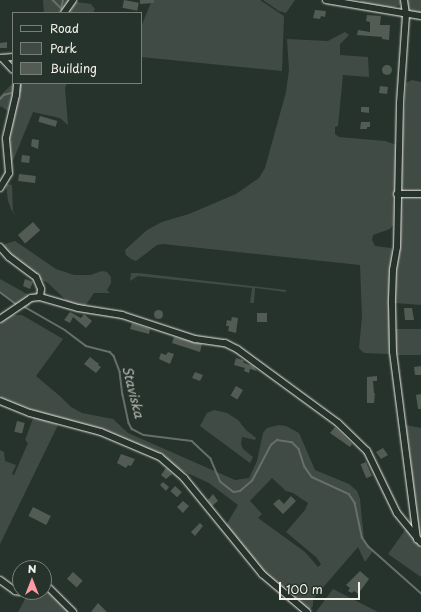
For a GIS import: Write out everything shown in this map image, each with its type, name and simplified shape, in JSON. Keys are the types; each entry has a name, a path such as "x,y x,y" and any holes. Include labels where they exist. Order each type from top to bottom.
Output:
{"street":[{"path":"65,12 73,0"},
{"path":"326,0 421,16"},
{"path":"404,0 406,14 397,194 397,247 393,277 393,352 419,541"},
{"path":"1,58 12,57"},
{"path":"1,58 12,69"},
{"path":"0,188 8,173 6,138 16,95 17,84"},
{"path":"397,194 421,194"},
{"path":"0,247 9,257 36,277 40,289 40,297"},
{"path":"0,319 31,298 40,297 78,308 122,315 195,339 225,343 237,349 338,424 367,451 397,513 419,541"},
{"path":"0,401 30,413 101,432 160,457 184,478 262,574 307,612"},
{"path":"0,580 12,589"},
{"path":"52,591 73,612"}],"green space":[{"path":"43,0 71,0 61,12 44,12"},
{"path":"152,0 260,0 284,16 282,71 142,57 142,25"},
{"path":"263,0 295,0 286,13 279,11"},
{"path":"360,0 400,0 400,5 390,9 364,6"},
{"path":"406,0 421,0 421,15 408,12"},
{"path":"76,2 91,4 95,9 94,12 68,12"},
{"path":"345,32 349,35 340,44 340,55 368,57 369,77 343,75 338,126 335,127 335,134 339,137 385,141 397,145 393,225 390,229 373,235 372,240 375,246 391,248 393,252 389,354 364,353 359,348 362,317 360,265 163,244 157,245 136,261 126,255 125,250 147,230 162,222 189,214 236,194 259,178 265,168 286,92 289,70 287,39 328,41"},
{"path":"412,80 421,82 421,193 401,193 399,188 406,83"},
{"path":"12,84 67,84 65,88 68,125 60,118 33,112 10,168 5,138 10,113 1,106 0,108 0,96"},
{"path":"6,184 12,185 13,211 16,217 11,209 8,201"},
{"path":"421,196 421,305 395,303 401,197"},
{"path":"15,241 56,269 74,275 90,275 102,271 107,272 111,277 111,283 107,290 110,293 94,293 84,308 69,303 48,283 38,278 3,247 5,244"},
{"path":"131,273 286,290 286,292 255,288 254,303 250,303 252,288 138,276 130,281"},
{"path":"0,279 27,294 32,300 29,307 20,307 0,292"},
{"path":"22,315 63,339 36,376 71,407 82,413 113,419 128,433 235,480 249,478 257,461 263,433 267,428 279,425 286,426 299,433 315,470 349,484 357,491 360,499 364,540 373,551 365,562 358,547 313,599 313,606 308,611 259,569 225,527 238,505 209,483 102,434 0,399 0,324 7,317","holes":["272,478 286,491 293,493 308,503 305,510 286,532 316,557 321,564 318,567 305,552 258,518 262,514 250,501"]},
{"path":"395,329 421,329 421,355 395,355"},
{"path":"214,410 227,413 238,420 246,430 256,438 255,440 242,437 241,444 243,449 253,457 250,463 200,426 207,413"},
{"path":"34,416 45,418 46,421 58,425 0,544 0,450 4,452 5,461 16,465 12,474 14,475 28,443 25,440"},
{"path":"405,425 421,428 421,577 388,554 411,522 407,489 413,486"},
{"path":"333,589 378,612 316,612"},
{"path":"52,596 69,612 18,612 25,600 52,600"}],"building":[{"path":"124,0 139,3 137,11 122,8"},
{"path":"140,0 154,0 154,3 140,4"},
{"path":"315,10 326,11 325,17 321,16 320,19 313,18"},
{"path":"367,15 381,16 380,25 390,25 389,40 382,39 382,37 357,35 358,30 370,32 370,22 366,21"},
{"path":"7,42 7,48 0,48 0,43"},
{"path":"387,65 392,70 387,75 382,70"},
{"path":"380,86 388,87 387,94 379,93"},
{"path":"361,107 369,107 369,113 361,112"},
{"path":"40,116 57,121 56,127 38,122"},
{"path":"361,122 370,122 370,127 367,127 367,129 360,129"},
{"path":"32,139 39,140 38,149 31,146"},
{"path":"22,155 30,156 29,163 21,162"},
{"path":"19,174 36,176 35,183 18,181"},
{"path":"33,222 40,230 25,243 18,235"},
{"path":"25,279 33,282 30,289 23,286"},
{"path":"404,308 412,308 414,320 405,320"},
{"path":"158,309 163,314 158,319 153,314"},
{"path":"70,312 81,318 84,314 92,321 86,328 73,317 70,323 64,320"},
{"path":"257,313 267,313 267,322 257,322"},
{"path":"232,317 238,318 236,333 228,331 229,326 226,326 227,320 231,321"},
{"path":"132,323 150,329 149,334 130,329"},
{"path":"174,337 202,344 200,352 172,343"},
{"path":"168,352 174,354 170,364 159,359 161,353 166,355"},
{"path":"90,357 101,367 96,373 84,364"},
{"path":"236,358 253,366 257,371 250,369 249,373 244,371 245,368 234,365"},
{"path":"421,366 421,375 415,375 414,367"},
{"path":"195,372 203,375 200,381 192,378"},
{"path":"377,376 377,381 373,381 375,393 374,403 367,403 367,377"},
{"path":"236,386 243,390 237,400 230,396"},
{"path":"421,394 421,409 418,409 416,395"},
{"path":"17,421 25,423 22,434 14,432"},
{"path":"335,427 352,444 350,447 330,433"},
{"path":"383,448 388,455 381,459 376,452"},
{"path":"121,454 135,459 131,466 128,465 126,468 117,463"},
{"path":"366,462 372,476 366,478 360,464"},
{"path":"166,468 172,474 166,479 161,475"},
{"path":"163,482 169,487 166,491 160,485"},
{"path":"175,486 182,492 177,497 170,491"},
{"path":"213,494 218,501 212,506 208,500"},
{"path":"291,496 296,501 283,514 273,504 279,499 284,504"},
{"path":"183,501 189,506 183,513 177,507"},
{"path":"33,507 51,516 46,525 28,516"},
{"path":"200,523 203,526 195,536 191,532"},
{"path":"360,571 369,579 358,594 354,591 352,593 348,591 350,588 346,585"},
{"path":"73,572 83,581 77,587 67,579"},
{"path":"98,603 107,612 91,612"}],"waterway":[{"path":"53,0 60,7"},
{"path":"61,9 63,0"},
{"path":"20,92 21,84"},
{"path":"0,99 4,95 11,93"},
{"name":"Staviska","path":"0,292 16,304"},
{"name":"Staviska","path":"23,306 65,330 86,346 110,352 114,356 120,372 123,395 129,423 132,429 144,435 192,441 211,459 221,482 234,492 240,491 252,481 271,445 277,440 292,442 299,449 305,467 312,477 349,494 355,503 362,537 368,546 421,593"}]}
